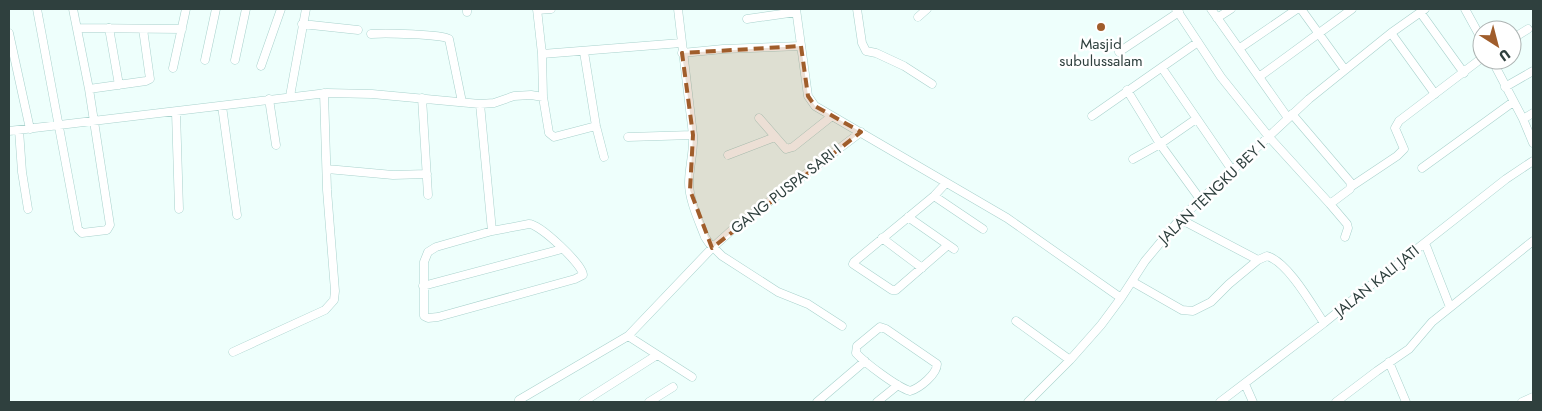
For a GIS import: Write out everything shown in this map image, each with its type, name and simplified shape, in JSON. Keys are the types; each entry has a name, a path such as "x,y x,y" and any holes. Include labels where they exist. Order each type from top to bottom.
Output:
{"street":[{"path":"37,9 78,229 82,234 107,230 110,226 89,90 73,9"},
{"path":"173,68 186,9"},
{"path":"205,60 216,9"},
{"path":"235,60 246,9"},
{"path":"261,66 280,9"},
{"path":"290,96 306,9"},
{"path":"551,9 537,9 542,54 543,97 549,133 551,136 558,136 596,126"},
{"path":"678,9 694,147 689,180 690,190 705,237 712,248 722,256 778,292 808,304 842,326"},
{"path":"857,9 862,43 866,51 876,53 904,66 932,84"},
{"path":"918,17 927,9"},
{"path":"1211,9 1290,116 1352,186"},
{"path":"1217,18 1231,9"},
{"path":"1240,48 1297,9"},
{"path":"1301,9 1345,70"},
{"path":"1260,77 1352,9"},
{"path":"1465,9 1472,22"},
{"path":"747,18 796,10 810,100 815,106 1007,218 1121,298"},
{"path":"1423,10 1464,73"},
{"name":"JALAN TENGKU BEY I","path":"1028,402 1070,360 1121,298 1149,256 1180,219 1200,199 1290,116 1391,33 1423,10"},
{"path":"1120,52 1178,11 1221,77 1269,137 1347,224 1348,228 1344,236"},
{"path":"302,24 358,30"},
{"path":"77,28 182,29"},
{"path":"109,28 119,85"},
{"path":"89,90 150,79 143,28"},
{"path":"1522,33 1528,29"},
{"path":"9,33 30,128"},
{"path":"1391,33 1435,94"},
{"path":"371,34 430,35 450,38 462,102"},
{"path":"1092,116 1198,42"},
{"path":"542,54 681,43"},
{"path":"682,53 724,49 801,46"},
{"path":"584,52 596,126 604,158"},
{"path":"1330,204 1352,186 1402,152 1404,145 1396,131 1396,124 1472,66"},
{"path":"1162,68 1232,170"},
{"path":"1497,70 1523,119 1533,143"},
{"path":"1505,87 1533,72"},
{"path":"1127,90 1160,144 1200,199"},
{"path":"9,131 324,93 422,98 480,104 494,104 514,96 531,95 543,97"},
{"path":"233,352 325,310 334,300 335,291 326,169 324,93"},
{"path":"422,98 428,194"},
{"path":"270,99 276,145"},
{"path":"1422,168 1513,102"},
{"path":"480,104 492,231"},
{"path":"222,106 237,215"},
{"path":"176,112 179,209"},
{"path":"1523,119 1533,113"},
{"path":"758,118 784,148 790,149 832,116"},
{"path":"1133,159 1160,144 1196,119"},
{"path":"19,130 22,172 28,209"},
{"name":"GANG PUSPA SARI I","path":"519,400 628,336 712,248 733,229 861,132"},
{"path":"628,137 693,135"},
{"path":"728,155 775,137"},
{"name":"JALAN KALI JATI","path":"1220,402 1324,323 1506,179 1533,161"},
{"path":"326,169 393,175 427,174"},
{"path":"908,217 951,247 896,290 892,290 855,266 854,262 946,184"},
{"path":"934,196 982,229"},
{"path":"1180,219 1258,260"},
{"path":"533,224 562,249 582,270 583,275 428,318 424,316 424,262 428,252 436,248 492,231 533,224"},
{"path":"882,238 922,268"},
{"path":"1336,402 1389,362 1409,350 1432,322 1533,242"},
{"path":"1425,243 1450,308"},
{"path":"423,286 562,249"},
{"path":"1133,282 1182,310 1192,310 1212,302 1229,284 1258,260 1263,257 1270,257 1297,284 1324,323"},
{"path":"1016,321 1070,360"},
{"path":"880,327 886,329 937,364 938,367 915,390 910,391 898,385 865,361 856,352 856,349 880,327"},
{"path":"628,336 692,377"},
{"path":"583,402 657,355"},
{"path":"817,402 865,361"},
{"path":"1389,362 1406,402"},
{"path":"1245,384 1253,402"},
{"path":"877,402 898,385"},
{"path":"649,402 673,387"},
{"path":"1522,402 1533,397"}],"highlighted area":[{"path":"801,46 808,96 815,106 861,132 712,248 690,190 693,135 682,53"}],"place":[{"name":"Masjid subulussalam","path":"1101,27"}]}
